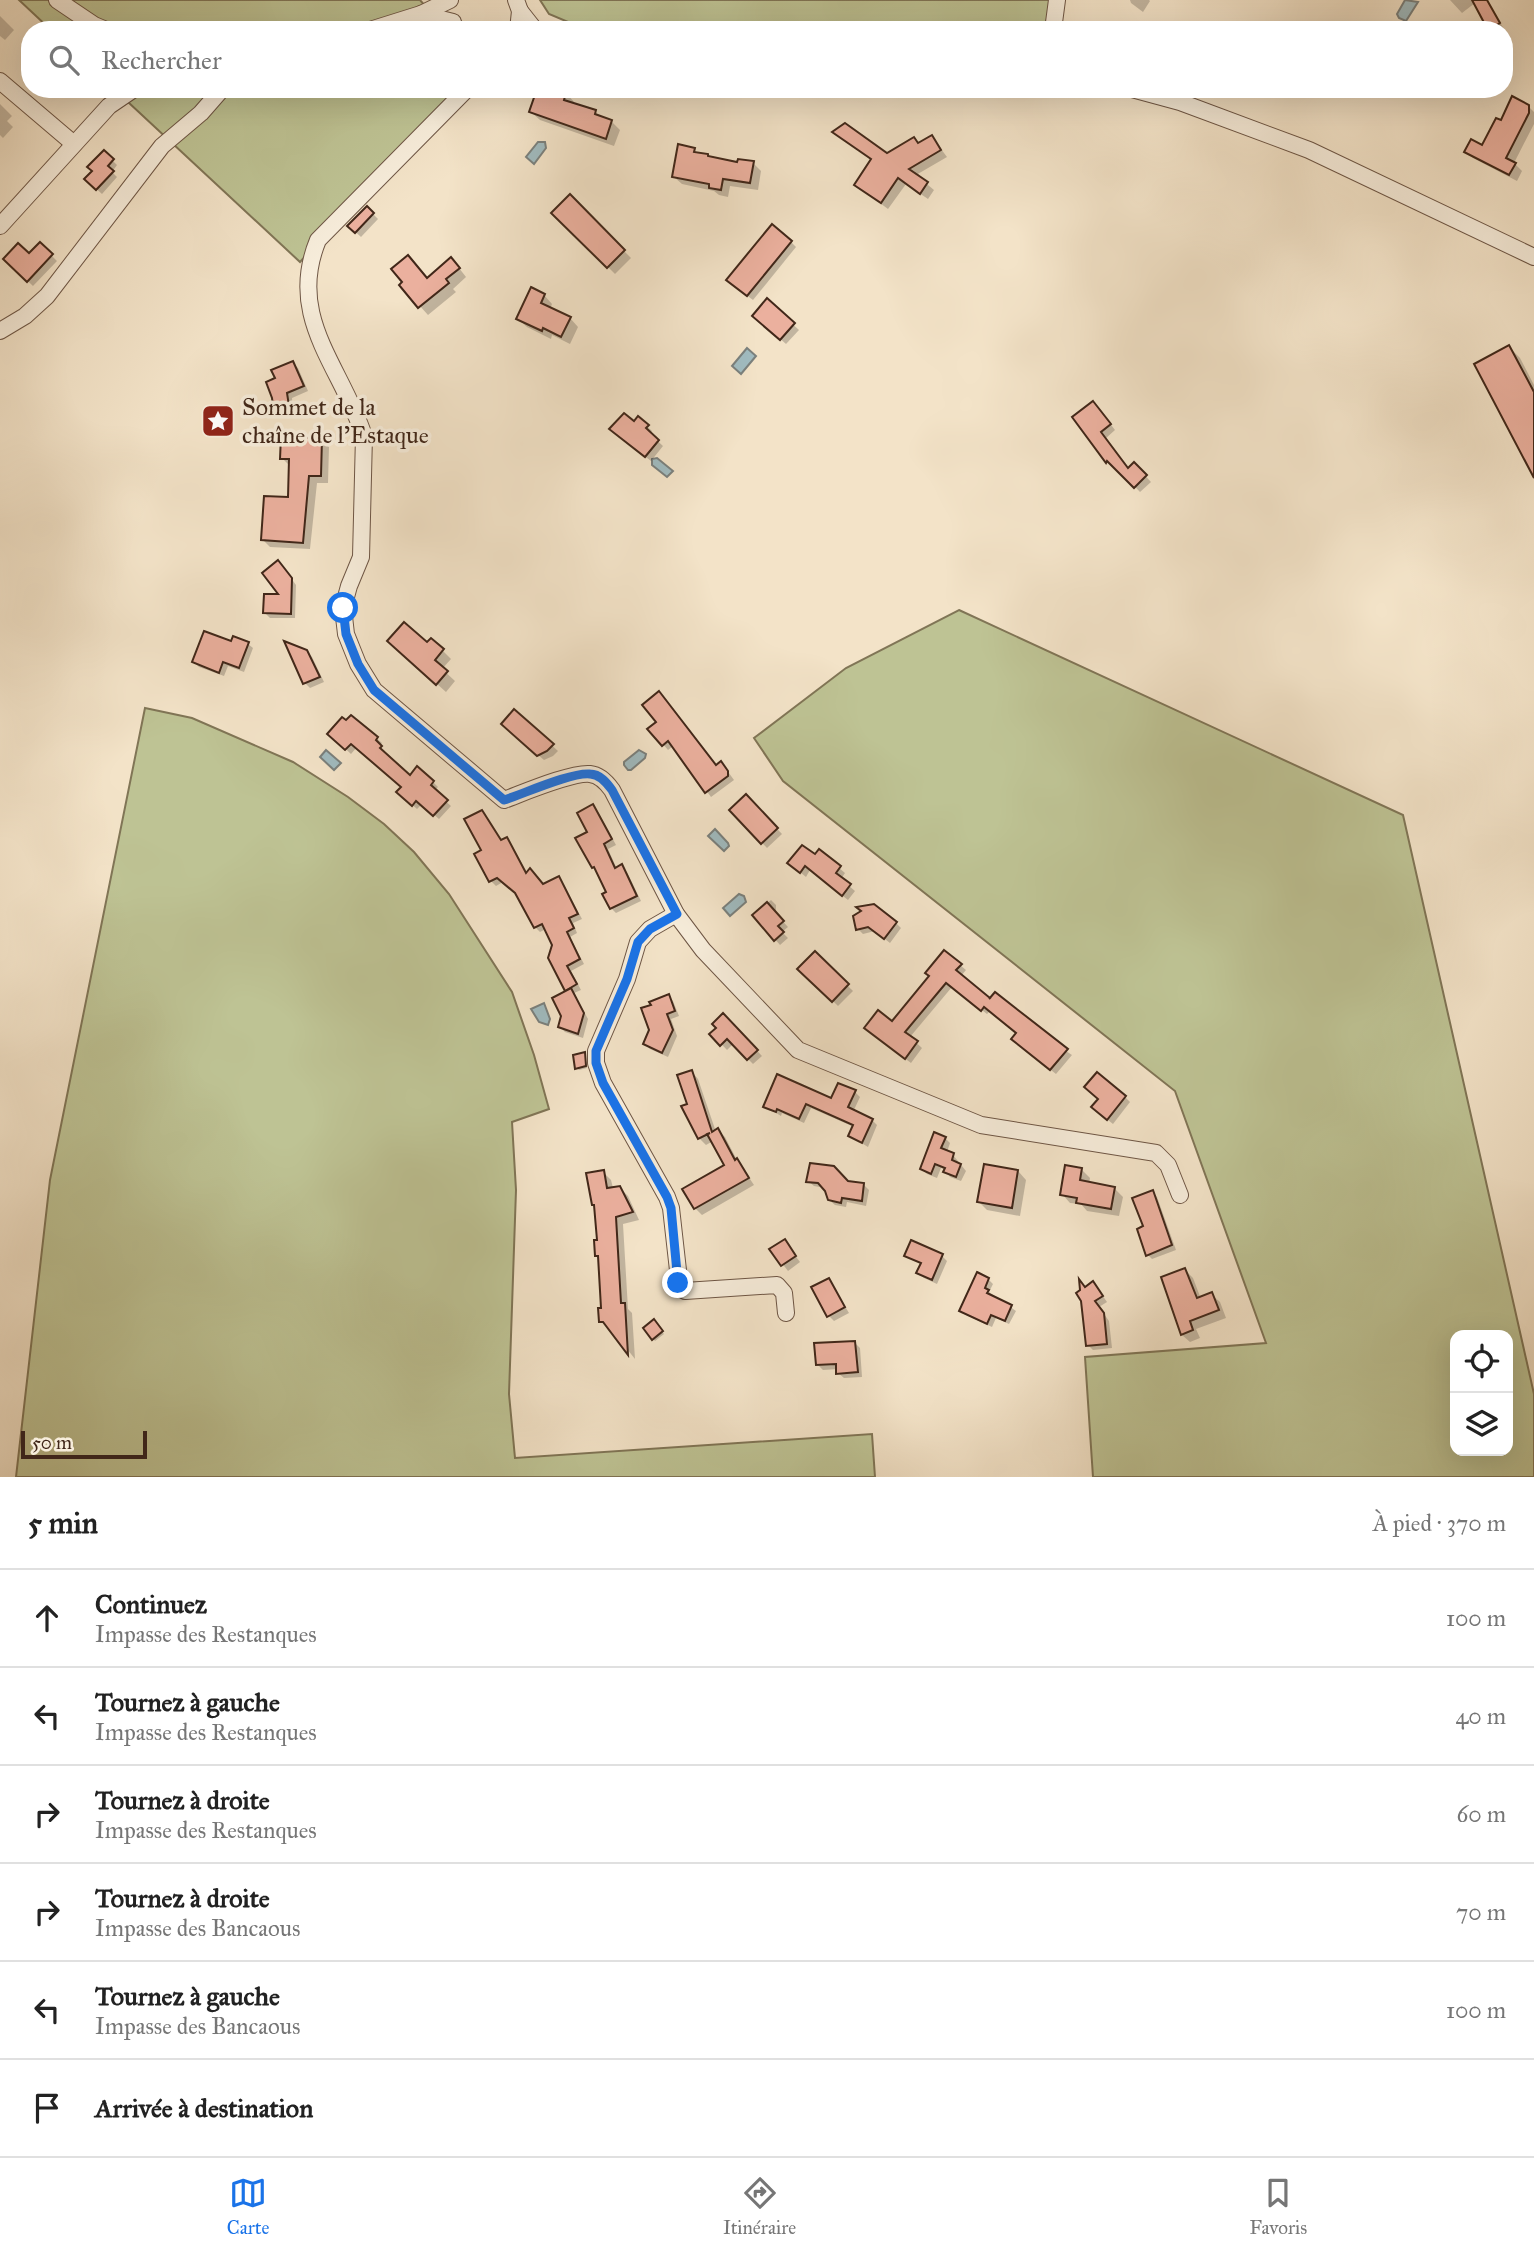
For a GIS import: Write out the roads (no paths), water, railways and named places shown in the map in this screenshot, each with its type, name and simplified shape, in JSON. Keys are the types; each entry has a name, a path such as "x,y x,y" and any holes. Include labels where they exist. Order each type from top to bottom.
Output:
{"street":[{"path":"57,0 91,21"},
{"path":"399,21 450,0"},
{"path":"454,21 453,12 458,0"},
{"path":"1054,21 1057,0"},
{"path":"518,5 530,21"},
{"path":"421,14 440,21"},
{"path":"0,81 74,144"},
{"path":"0,226 54,170 109,106 121,98"},
{"path":"0,331 25,316 47,296 162,146 201,113 214,98"},
{"path":"458,98 318,240 311,258 307,289 312,322 364,436 361,557 343,608 346,634 358,664 374,690 504,800 570,777 591,774 604,780 612,790 677,914 703,950 798,1050 981,1125 1156,1153 1168,1164 1180,1195"},
{"path":"1165,98 1308,150 1534,257"},
{"path":"677,914 650,929 638,942 627,979 600,1037 596,1063 603,1083 667,1197 671,1208 680,1288 685,1291 777,1285 784,1293 786,1313"}],"water":[{"path":"1405,0 1418,2 1406,21 1397,14"},
{"path":"538,142 545,142 546,148 534,164 526,157"},
{"path":"747,348 756,356 741,374 732,366"},
{"path":"657,458 673,471 667,477 652,465 652,459"},
{"path":"326,750 341,763 334,770 320,757"},
{"path":"639,750 646,754 645,758 628,770 624,762"},
{"path":"715,829 728,843 729,846 724,851 708,836"},
{"path":"739,894 744,896 746,902 730,916 723,908"},
{"path":"544,1003 550,1019 548,1025 539,1022 531,1009"}],"place":[{"name":"Sommet de la chaîne de l'Estaque","path":"218,421"}]}
